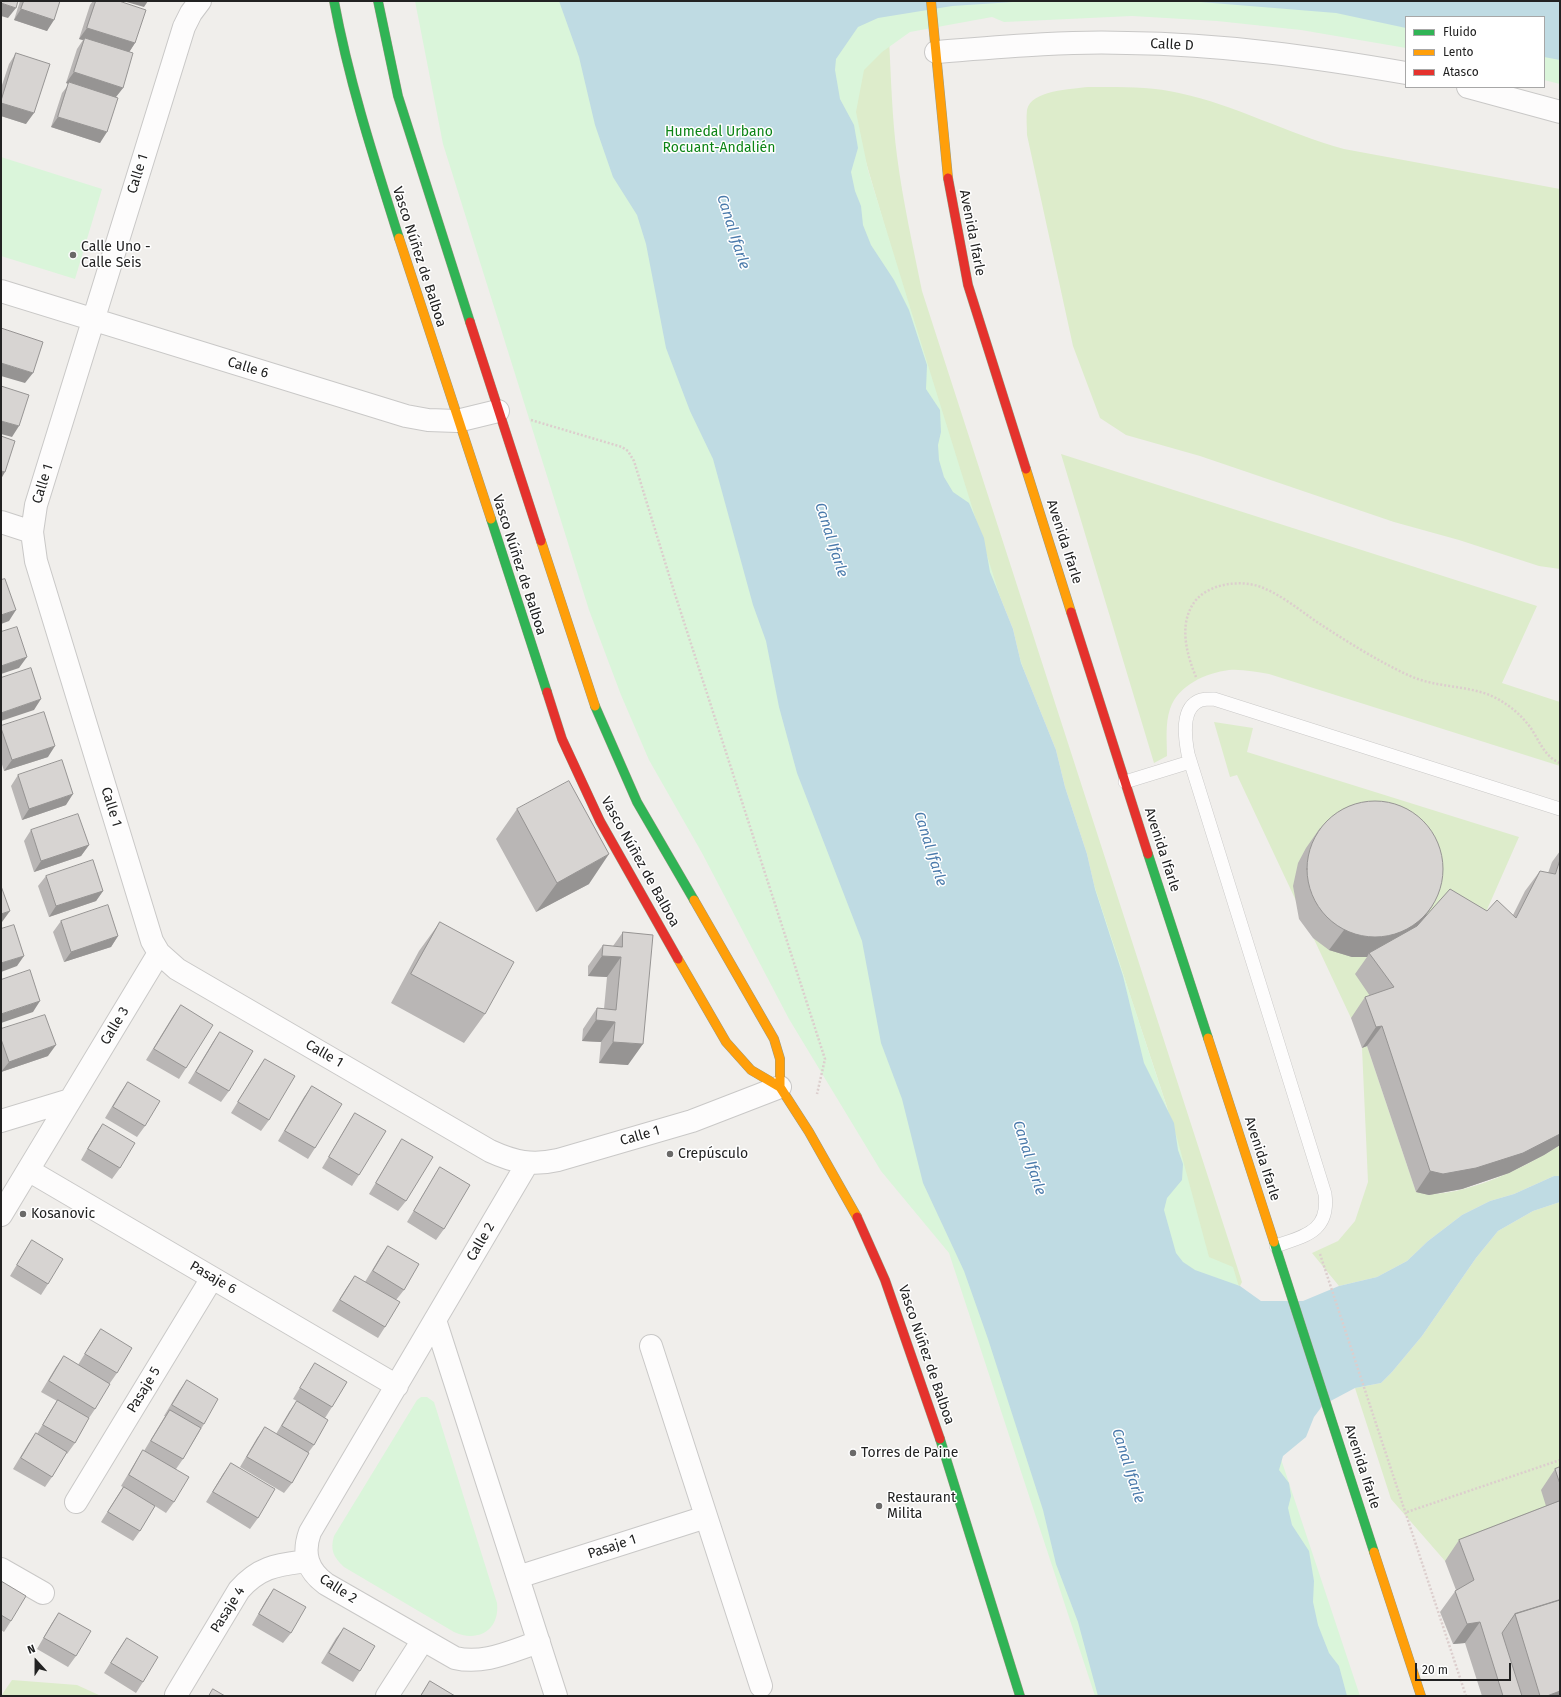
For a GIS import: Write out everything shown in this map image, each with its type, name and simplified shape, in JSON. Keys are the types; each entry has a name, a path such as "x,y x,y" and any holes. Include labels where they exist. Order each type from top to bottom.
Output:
{"street":[{"name":"Calle 1","path":"200,1 184,27 36,505 32,532 36,561 152,941 159,953 177,969 483,1147 508,1160 527,1164 542,1164 558,1160 692,1121 780,1087"},
{"name":"Vasco Núñez de Balboa","path":"334,1 345,58 364,129 457,421 562,739 600,821 726,1042 751,1070 780,1087 809,1132 858,1218 885,1280 930,1408 1020,1696"},
{"name":"Vasco Núñez de Balboa","path":"378,1 385,43 402,110 593,702 615,755 637,802 774,1039 780,1059 780,1087"},
{"name":"Avenida Ifarle","path":"932,1 950,196 958,242 968,285 1125,782 1421,1696"},
{"name":"Calle D","path":"936,45 1020,45 1126,42 1184,45 1324,59 1405,73"},
{"path":"1472,88 1560,112"},
{"name":"Calle 6","path":"1,291 387,412 428,420 457,421 498,410"},
{"path":"1,522 32,532"},
{"name":"Calle 3","path":"1,1215 159,953"},
{"path":"1,1121 70,1100"},
{"name":"Calle 2","path":"527,1164 310,1532 307,1542 307,1561 311,1570 326,1584 445,1654 465,1660 492,1658 539,1642"},
{"name":"Pasaje 6","path":"28,1170 397,1386"},
{"name":"Pasaje 5","path":"76,1502 212,1278"},
{"path":"435,1320 556,1696"},
{"path":"651,1346 761,1686"},
{"name":"Pasaje 1","path":"518,1577 706,1517"},
{"name":"Pasaje 4","path":"176,1695 239,1590 249,1578 261,1570 278,1565 307,1561"},
{"path":"1,1569 43,1594"},
{"path":"386,1696 423,1640"}],"lane":[{"path":"1276,1246 1301,1237 1313,1231 1321,1224 1324,1216 1325,1194 1190,762 1185,738 1186,717 1191,707 1201,700 1214,699 1560,809"},
{"path":"1125,782 1190,762"}],"path":[{"path":"498,410 622,447 628,451 634,461 672,588 825,1058 809,1132"},
{"path":"1204,700 1189,655 1186,639 1186,619 1190,608 1200,595 1227,584 1242,583 1257,586 1271,592 1350,643 1420,681 1474,690 1488,694 1499,700 1511,708 1526,722 1549,756 1560,762"},
{"path":"1325,1274 1366,1392 1466,1696"},
{"path":"1406,1512 1560,1460"}],"green space":[{"name":"Humedal Urbano Rocuant-Andalién","path":"415,1 1560,1 1560,84 1545,80 1545,16 1405,16 1405,48 1301,30 1217,21 1132,16 1004,22 992,17 910,32 882,52 864,70 856,112 868,170 913,317 1005,613 1177,1138 1209,1257 1233,1267 1287,1445 1278,1450 1360,1696 1095,1696 949,1253 881,1171 789,1019 702,853 649,760 621,695 589,610 443,144"},
{"path":"889,38 895,141 899,173 922,291 1242,1282 1240,1286 1195,1270 1167,1107 1095,889 1087,854 1065,787 1056,750 1021,663 1013,629 990,572 909,310 836,59"},
{"path":"1088,87 1145,88 1179,93 1221,105 1303,136 1344,149 1560,189 1560,569 1539,566 1459,540 1394,522 1200,456 1126,435 1100,418 1073,346 1027,135 1027,110 1030,103 1036,98 1053,92"},
{"path":"1,157 102,189 75,279 1,256"},
{"path":"1061,454 1537,606 1502,683 1560,702 1560,766 1269,674 1234,670 1202,677 1179,693 1168,715 1167,756 1154,763"},
{"path":"1214,722 1253,728 1247,752 1519,837 1482,921 1379,1008 1351,1018 1237,775 1230,777"},
{"path":"1367,1046 1416,1192 1432,1194 1451,1192 1470,1187 1510,1172 1546,1154 1560,1145 1560,1176 1554,1176 1514,1194 1490,1201 1462,1215 1428,1241 1407,1261 1377,1277 1339,1286 1312,1253 1338,1241 1355,1221 1368,1182 1362,1048"},
{"path":"1560,1202 1560,1483 1551,1520 1445,1561 1391,1499 1355,1388 1381,1383 1392,1372 1422,1336 1476,1258 1498,1231 1533,1211"},
{"path":"421,1397 427,1397 434,1402 497,1603 495,1620 486,1632 479,1635 471,1636 454,1632 344,1567 333,1553 332,1545 334,1536 417,1400"},
{"path":"12,1680 77,1685 101,1696 1,1696"}],"water":[{"name":"Humedal Urbano Rocuant-Andalién","path":"559,1 1028,1 952,6 878,18 858,27 836,59 835,70 840,99 854,125 858,148 851,172 855,191 861,206 863,225 871,245 894,280 909,310 927,365 926,389 940,410 941,432 938,445 939,460 944,477 953,492 969,503 984,538 990,572 1013,629 1021,663 1056,750 1065,787 1087,854 1095,889 1123,976 1144,1063 1174,1123 1178,1150 1183,1164 1182,1180 1167,1198 1164,1210 1176,1253 1183,1262 1195,1270 1240,1286 1261,1301 1303,1301 1339,1286 1377,1277 1407,1261 1428,1241 1462,1215 1490,1201 1514,1194 1554,1176 1560,1176 1560,1202 1533,1211 1498,1231 1476,1258 1422,1336 1392,1372 1381,1383 1355,1388 1323,1405 1314,1417 1306,1437 1283,1456 1279,1470 1289,1483 1291,1496 1288,1508 1292,1525 1309,1551 1314,1581 1313,1602 1318,1625 1329,1653 1339,1666 1347,1696 1098,1696 1078,1622 1056,1564 1043,1510 988,1339 964,1271 923,1183 902,1099 881,1043 862,941 797,773 779,707 766,641 753,605 713,459 690,411 666,348 646,244 637,215 613,177 595,125 579,57"},
{"path":"1188,1 1560,1 1560,60 1545,57 1545,16 1405,16 1405,28 1336,13"}],"building":[{"path":"1,1 18,1 16,8 1,3"},
{"path":"24,1 60,1 54,20 21,9"},
{"path":"96,1 119,1 146,10 135,43 87,28"},
{"path":"85,38 133,53 123,88 74,72"},
{"path":"16,53 50,64 34,113 1,103"},
{"path":"69,82 118,98 107,132 58,117"},
{"path":"1,328 43,342 33,373 1,363"},
{"path":"1,386 29,395 19,426 1,421"},
{"path":"1,436 15,441 5,472 1,471"},
{"path":"5,579 16,610 1,615 1,580"},
{"path":"17,627 27,657 1,666 1,632"},
{"path":"31,668 41,699 1,713 1,678"},
{"path":"44,712 55,746 12,760 1,726"},
{"path":"62,760 73,794 29,809 18,775"},
{"path":"569,781 609,854 557,883 517,809"},
{"path":"1375,801 1388,802 1401,806 1423,821 1438,843 1442,856 1442,882 1438,895 1423,917 1401,932 1388,936 1375,937 1362,936 1349,932 1327,917 1312,895 1308,882 1307,869 1308,856 1312,843 1327,821 1349,806 1362,802"},
{"path":"78,814 89,845 41,861 31,830"},
{"path":"93,860 103,891 56,906 46,876"},
{"path":"1560,860 1560,1134 1523,1153 1476,1168 1443,1174 1430,1171 1382,1026 1376,1027 1365,997 1394,987 1369,953 1417,926 1450,889 1487,911 1497,900 1516,918 1540,871 1555,874"},
{"path":"1,886 10,911 1,914"},
{"path":"108,905 118,936 71,952 61,921"},
{"path":"440,922 514,962 485,1014 411,974"},
{"path":"14,925 24,956 1,963 1,929"},
{"path":"623,932 653,935 643,1044 613,1042 615,1022 596,1020 597,1008 616,1010 621,957 602,956 603,945 622,947"},
{"path":"30,970 40,1001 1,1014 1,980"},
{"path":"181,1005 213,1025 186,1068 154,1049"},
{"path":"45,1015 56,1045 9,1062 1,1039 1,1029"},
{"path":"220,1032 253,1051 229,1091 196,1072"},
{"path":"265,1059 295,1076 269,1120 238,1102"},
{"path":"128,1082 160,1101 145,1126 113,1107"},
{"path":"312,1086 342,1104 315,1148 285,1131"},
{"path":"355,1113 386,1131 359,1175 329,1157"},
{"path":"103,1124 135,1143 120,1168 88,1149"},
{"path":"402,1139 433,1157 406,1201 376,1183"},
{"path":"440,1167 470,1185 444,1229 414,1211"},
{"path":"32,1240 63,1259 48,1284 17,1265"},
{"path":"388,1246 419,1264 404,1290 373,1271"},
{"path":"355,1276 400,1302 385,1327 340,1300"},
{"path":"101,1329 132,1348 117,1373 85,1354"},
{"path":"64,1356 110,1384 95,1409 49,1381"},
{"path":"315,1363 347,1382 332,1407 300,1388"},
{"path":"187,1380 218,1399 204,1424 172,1405"},
{"path":"58,1400 89,1418 75,1443 43,1425"},
{"path":"297,1401 328,1420 314,1445 282,1426"},
{"path":"170,1410 201,1428 183,1459 151,1441"},
{"path":"265,1427 309,1453 292,1483 247,1457"},
{"path":"36,1433 67,1452 52,1477 21,1458"},
{"path":"143,1450 189,1477 174,1502 129,1475"},
{"path":"231,1463 275,1489 258,1518 213,1492"},
{"path":"1560,1467 1560,1484 1555,1469"},
{"path":"124,1487 155,1506 140,1531 108,1512"},
{"path":"1560,1501 1560,1600 1515,1614 1502,1633 1522,1696 1503,1696 1480,1622 1467,1624 1455,1591 1474,1580 1459,1540"},
{"path":"1,1581 26,1596 11,1621 1,1615"},
{"path":"274,1589 306,1607 291,1633 259,1614"},
{"path":"1560,1600 1560,1691 1547,1696 1540,1696 1515,1614"},
{"path":"59,1613 91,1631 76,1656 44,1638"},
{"path":"344,1628 375,1646 360,1671 329,1653"},
{"path":"127,1638 158,1657 143,1682 111,1663"},
{"path":"430,1681 455,1696 421,1696"},
{"path":"213,1689 225,1696 209,1696"}],"traffic: fast":[{"path":"334,1 347,61 371,150 399,238"},
{"path":"378,1 398,96 470,322"},
{"path":"491,519 547,692"},
{"path":"595,706 637,802 694,900"},
{"path":"1148,854 1208,1038"},
{"path":"1274,1242 1374,1552"},
{"path":"940,1439 1020,1696"}],"traffic: slow":[{"path":"931,1 948,178"},
{"path":"399,238 491,519"},
{"path":"1026,469 1071,612"},
{"path":"541,541 595,706"},
{"path":"694,900 774,1039 780,1059 780,1087"},
{"path":"678,959 726,1042 751,1070 780,1087 809,1132 857,1217"},
{"path":"1208,1038 1274,1242"},
{"path":"1374,1552 1421,1696"}],"traffic: jam":[{"path":"948,178 968,285 1026,469"},
{"path":"470,322 541,541"},
{"path":"1071,612 1148,854"},
{"path":"547,692 562,739 600,821 678,959"},
{"path":"857,1217 885,1280 940,1439"}],"place":[{"name":"Calle Uno - Calle Seis","path":"73,255"},
{"name":"Crepúsculo","path":"670,1154"},
{"name":"Kosanovic","path":"23,1214"},
{"name":"Torres de Paine","path":"853,1453"},
{"name":"Restaurant Milita","path":"879,1506"}],"water label":[{"name":"Canal Ifarle","path":"733,232"},
{"name":"Canal Ifarle","path":"831,540"},
{"name":"Canal Ifarle","path":"930,849"},
{"name":"Canal Ifarle","path":"1029,1158"},
{"name":"Canal Ifarle","path":"1128,1466"}]}
